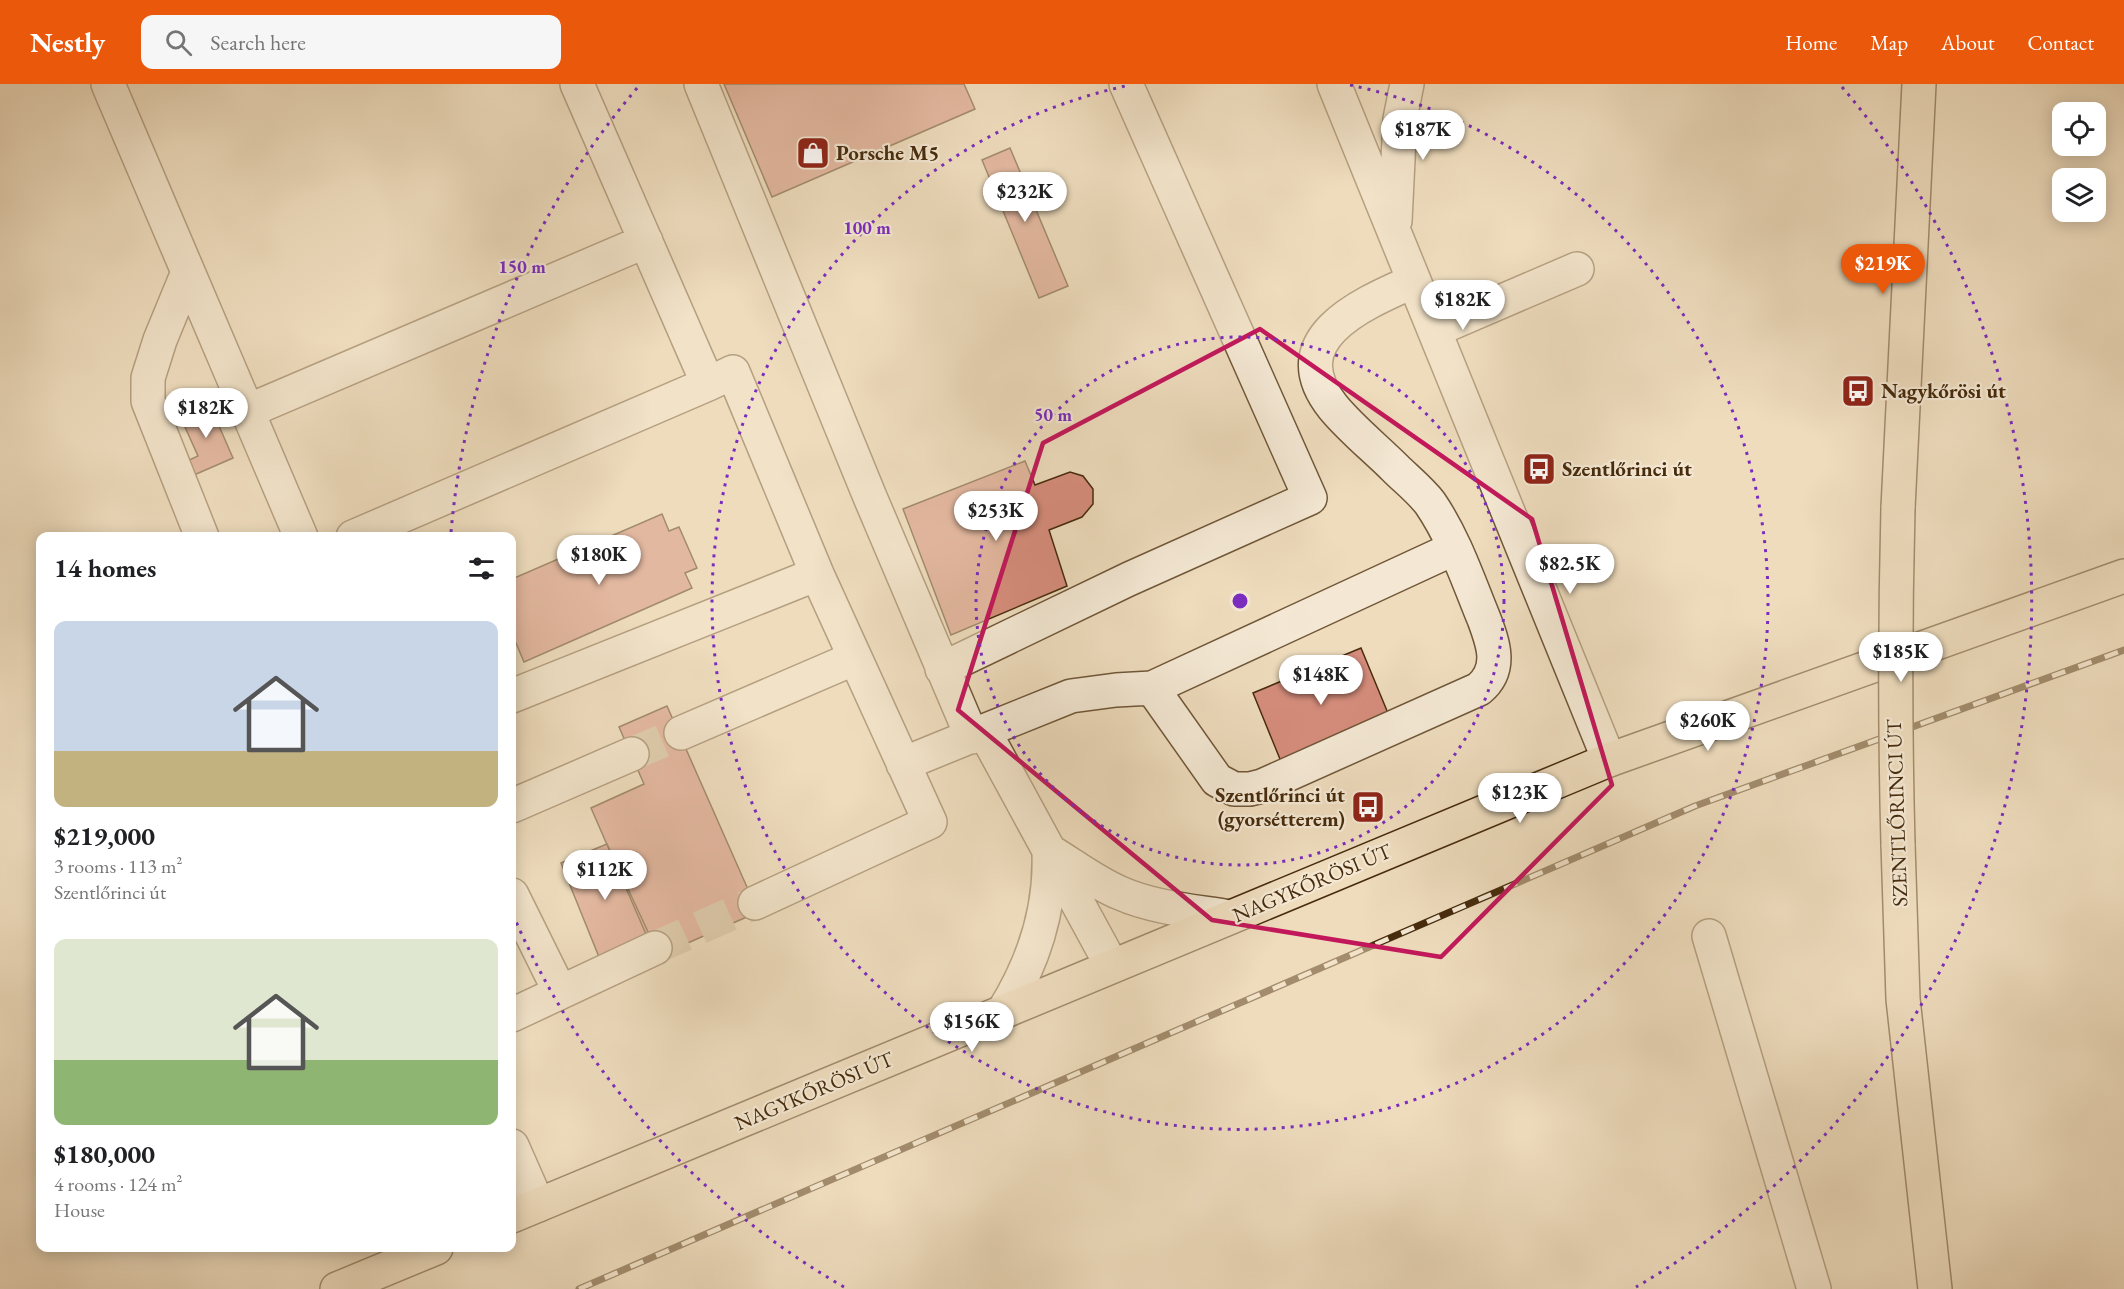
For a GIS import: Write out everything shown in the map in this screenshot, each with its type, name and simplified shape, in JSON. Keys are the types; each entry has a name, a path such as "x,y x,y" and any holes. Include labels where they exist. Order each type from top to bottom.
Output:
{"main road":[{"name":"SZENTLŐRINCI ÚT","path":"1919,84 1898,508 1894,687 1903,999 1935,1289"},
{"name":"NAGYKŐRÖSI ÚT","path":"525,1211 1608,760 2124,576"},
{"path":"337,1289 426,1252"}],"street":[{"path":"108,84 299,532"},
{"path":"577,84 708,384"},
{"path":"701,84 942,669 978,734 1049,851 1112,966"},
{"path":"942,669 1130,579 1310,498 1126,84"},
{"path":"1334,84 1608,760"},
{"path":"1395,232 1400,118 1407,84"},
{"path":"248,411 646,241"},
{"path":"1435,330 1577,269"},
{"path":"189,272 160,340 148,378 148,401 200,532"},
{"path":"1152,688 1216,780 1234,789 1242,789 1262,786 1486,684 1494,667 1494,647 1455,548 1429,502 1333,406 1319,382 1316,369 1315,355 1323,339 1339,321 1379,296 1413,281"},
{"path":"364,532 733,372 817,574 930,822 755,903"},
{"path":"903,764 1071,696 1152,688 1455,548"},
{"path":"516,694 817,574"},
{"path":"681,733 855,658"},
{"path":"516,804 632,754"},
{"path":"1049,851 1099,883 1121,894 1166,906 1230,917"},
{"path":"1003,1012 1016,992 1038,935 1047,902 1050,875 1049,851"},
{"path":"516,903 560,992"},
{"path":"1708,936 1814,1289"},
{"path":"516,1013 655,948"},
{"path":"516,1166 525,1211"}],"highlighted area":[{"path":"1260,329 1532,519 1612,785 1441,957 1212,920 958,710 1043,443"}],"building":[{"name":"Porsche M5","path":"724,84 964,84 975,109 772,197"},
{"path":"1010,148 1068,286 1039,298 982,160"},
{"path":"209,403 233,458 194,475 187,461 198,456 180,416"},
{"path":"1025,461 1035,485 1070,472 1083,476 1093,489 1093,504 1082,517 1049,530 1067,586 951,635 903,509"},
{"path":"662,514 669,531 679,527 697,568 685,573 692,588 524,662 516,643 516,577"},
{"path":"1361,648 1390,718 1282,764 1253,693"},
{"path":"667,706 758,912 656,957 591,808 644,784 619,727"},
{"path":"607,844 650,936 599,957 561,863"}],"tunnel":[{"path":"632,754 681,733"},
{"path":"655,948 755,903"}],"railway":[{"path":"579,1289 1695,806 2124,650"}],"place":[{"name":"Porsche M5","path":"813,153"},
{"name":"Nagykőrösi út","path":"1858,391"},
{"name":"Szentlőrinci út","path":"1539,469"},
{"name":"Szentlőrinci út (gyorsétterem)","path":"1368,807"}]}
